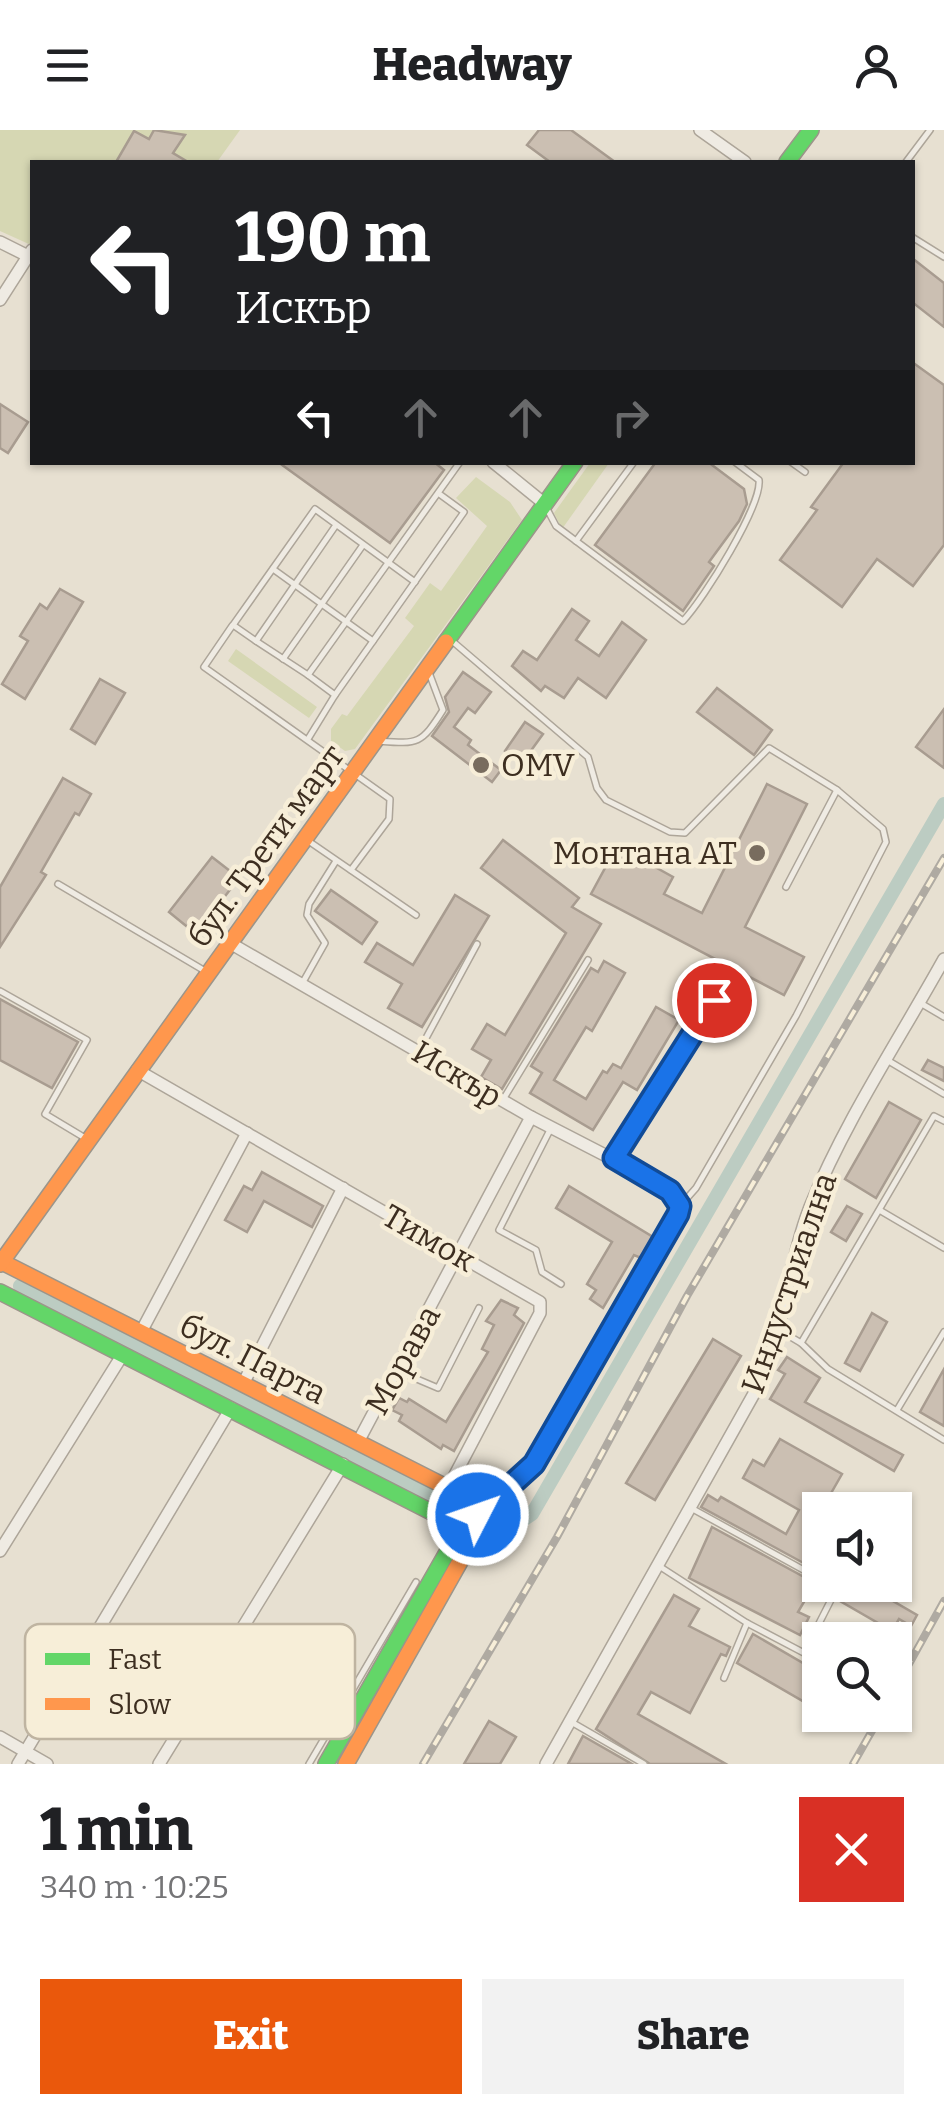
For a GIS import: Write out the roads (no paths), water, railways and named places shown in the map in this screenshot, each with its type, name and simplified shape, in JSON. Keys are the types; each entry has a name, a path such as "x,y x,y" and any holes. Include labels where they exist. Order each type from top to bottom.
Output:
{"main road":[{"path":"789,160 812,130"},
{"name":"бул. Трети март","path":"0,1263 574,465"},
{"name":"бул. Парта","path":"0,1263 448,1488 477,1511"},
{"name":"бул. Парта","path":"0,1292 436,1511 455,1529"},
{"path":"346,1764 475,1536 477,1511"},
{"path":"355,1709 405,1614 452,1542 455,1529"},
{"path":"326,1764 339,1739"}],"street":[{"path":"700,130 742,160"},
{"path":"0,242 30,253 0,300"},
{"path":"497,465 546,504"},
{"name":"Искър","path":"230,943 531,1117 614,1158 670,1191 680,1206"},
{"name":"Индустриална","path":"546,1764 760,1383 779,1330 809,1211 944,959"},
{"name":"Тимок","path":"137,1070 537,1298 541,1308 448,1488"},
{"name":"Морава","path":"358,1442 531,1117"},
{"path":"141,1332 247,1133"},
{"path":"243,1384 343,1188"},
{"path":"455,1529 534,1464 680,1206"},
{"path":"0,1550 123,1354"},
{"path":"101,1624 231,1408"},
{"path":"244,1624 342,1464"},
{"path":"436,1511 448,1488"},
{"path":"0,1737 47,1764"},
{"path":"18,1764 32,1739"},
{"path":"158,1764 173,1739"}],"lane":[{"path":"908,160 930,130"},
{"path":"915,240 944,257"},
{"path":"308,676 458,465"},
{"path":"576,541 632,465"},
{"path":"546,504 549,518 576,541 686,620 721,570 760,489 759,480 739,465"},
{"path":"795,465 805,472"},
{"path":"307,740 464,512 438,494"},
{"path":"351,870 390,819 390,799 204,667 314,509 414,582"},
{"path":"256,641 336,525"},
{"path":"283,659 363,544"},
{"path":"272,569 373,641"},
{"path":"233,626 335,695"},
{"path":"449,638 588,758 600,795 670,832 685,833 769,748 837,790 883,828 886,842 796,1016 696,1188 680,1206"},
{"path":"376,741 412,744 425,738 443,710 428,668"},
{"path":"786,887 837,790"},
{"path":"305,839 416,915"},
{"path":"302,984 325,944 309,922 309,904 336,861"},
{"path":"58,884 208,972"},
{"path":"419,1050 477,944"},
{"path":"503,1101 588,960"},
{"path":"0,991 87,1040 45,1114 87,1139"},
{"path":"614,1158 714,1000"},
{"path":"920,1002 944,1016"},
{"path":"887,1060 944,1094"},
{"path":"801,1342 934,1116 944,1122"},
{"path":"552,1127 499,1230 536,1250 542,1272 560,1284"},
{"path":"881,1211 944,1248"},
{"path":"398,1371 438,1388 479,1308"},
{"path":"779,1330 801,1342 828,1369 944,1440"},
{"path":"896,1410 944,1332"},
{"path":"689,1507 802,1569"},
{"path":"657,1564 747,1622 804,1652 830,1602"},
{"path":"355,1691 405,1614 416,1582"},
{"path":"724,1678 747,1622"},
{"path":"570,1721 644,1764"},
{"path":"308,1764 324,1739"}],"waterway":[{"path":"501,1512 523,1520 532,1514 944,804"},
{"path":"20,1286 429,1494"}],"railway":[{"path":"423,1764 557,1537 687,1296 944,858"},
{"path":"912,1658 944,1601"},
{"path":"853,1764 871,1732"}],"place":[{"name":"OMV","path":"481,765"},
{"name":"Монтана АТ","path":"757,853"}]}
